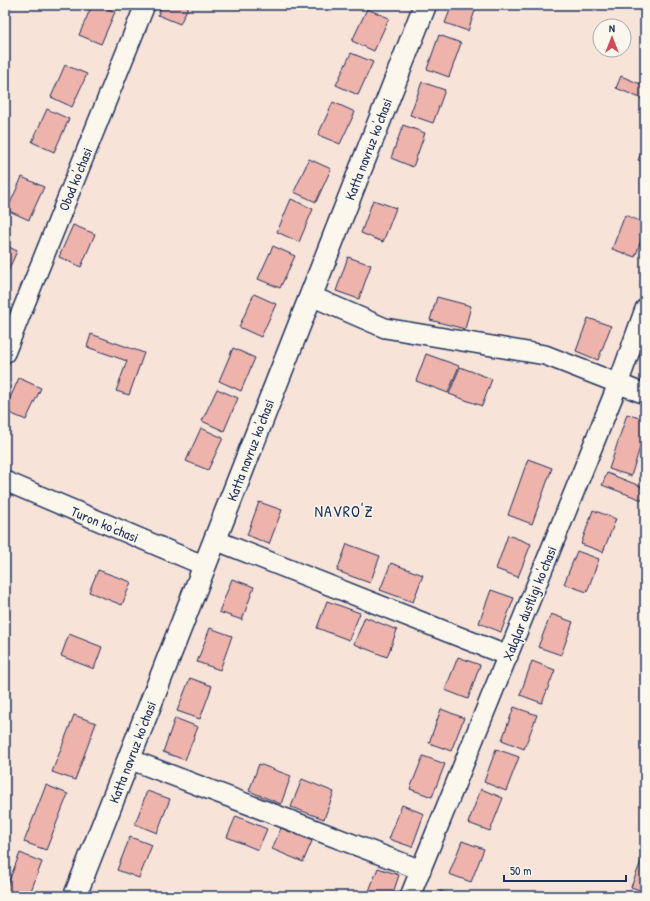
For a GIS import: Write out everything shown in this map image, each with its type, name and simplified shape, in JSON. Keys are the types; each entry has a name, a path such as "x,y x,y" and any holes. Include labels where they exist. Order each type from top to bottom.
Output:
{"street":[{"name":"Obod ko'chasi","path":"5,353 145,5"},
{"name":"Katta navruz ko'chasi","path":"75,896 425,5"},
{"path":"311,296 385,328 545,355 645,394"},
{"name":"Xalqlar dustligi ko'chasi","path":"410,896 618,384 645,309"},
{"name":"Turon ko'chasi","path":"5,481 205,566"},
{"path":"215,540 508,656"},
{"path":"129,759 421,870"}],"building":[{"path":"92,5 100,5 115,12 101,44 79,35"},
{"path":"162,5 189,5 180,24 158,15"},
{"path":"452,5 477,5 468,31 445,23"},
{"path":"367,9 389,18 374,51 352,41"},
{"path":"439,35 461,43 449,77 427,69"},
{"path":"351,53 373,62 358,95 336,85"},
{"path":"65,65 87,74 72,107 51,97"},
{"path":"621,76 645,86 645,100 616,88"},
{"path":"422,82 445,90 433,123 410,115"},
{"path":"333,102 355,112 340,144 318,135"},
{"path":"47,109 69,119 54,152 32,142"},
{"path":"403,125 425,133 413,167 391,158"},
{"path":"645,145 645,163 638,160"},
{"path":"309,159 331,169 316,202 294,192"},
{"path":"22,177 44,187 29,220 7,210"},
{"path":"291,199 313,209 299,242 277,232"},
{"path":"373,200 396,208 383,242 361,233"},
{"path":"625,215 645,223 645,229 635,257 612,249"},
{"path":"73,225 95,234 81,267 59,257"},
{"path":"5,245 17,251 5,278"},
{"path":"273,246 295,256 280,288 258,279"},
{"path":"348,257 371,265 359,299 336,291"},
{"path":"254,294 276,304 261,337 239,327"},
{"path":"437,297 471,306 465,329 430,320"},
{"path":"588,318 611,326 598,360 576,351"},
{"path":"91,334 144,353 129,395 116,391 127,361 87,347"},
{"path":"233,348 255,358 241,391 219,381"},
{"path":"426,354 459,366 448,393 416,381"},
{"path":"460,367 492,379 482,406 449,394"},
{"path":"19,378 41,388 26,420 5,411"},
{"path":"217,389 238,398 224,431 202,421"},
{"path":"627,414 645,420 645,432 631,476 609,469"},
{"path":"201,428 223,438 208,470 186,461"},
{"path":"528,459 552,468 532,524 508,515"},
{"path":"607,473 645,488 645,501 602,485"},
{"path":"259,502 282,510 269,544 247,535"},
{"path":"593,510 616,519 603,552 581,544"},
{"path":"508,535 531,544 518,577 496,569"},
{"path":"347,544 380,556 370,583 337,571"},
{"path":"577,551 599,559 587,592 564,584"},
{"path":"391,563 423,575 413,602 380,590"},
{"path":"98,570 131,582 122,605 89,592"},
{"path":"232,579 254,587 242,620 219,612"},
{"path":"491,590 514,598 501,632 479,623"},
{"path":"327,601 360,613 349,640 317,628"},
{"path":"551,614 573,622 561,655 538,647"},
{"path":"365,617 397,630 387,657 354,644"},
{"path":"210,628 232,636 220,670 197,662"},
{"path":"69,634 102,647 94,669 61,656"},
{"path":"458,657 480,665 468,699 445,690"},
{"path":"532,661 555,670 542,703 520,695"},
{"path":"190,678 212,686 200,719 177,711"},
{"path":"514,707 537,715 524,749 502,740"},
{"path":"441,709 464,718 451,751 429,743"},
{"path":"74,715 96,723 75,780 52,772"},
{"path":"175,718 198,727 185,760 163,752"},
{"path":"496,749 519,757 506,791 484,782"},
{"path":"423,756 445,764 432,797 410,789"},
{"path":"259,764 291,776 281,804 249,791"},
{"path":"302,779 334,792 324,819 291,807"},
{"path":"46,785 68,794 46,850 24,842"},
{"path":"481,789 503,798 490,831 468,823"},
{"path":"147,791 170,799 157,833 135,824"},
{"path":"402,805 424,814 412,847 389,839"},
{"path":"236,816 267,829 258,850 227,837"},
{"path":"281,828 312,841 303,862 272,849"},
{"path":"130,837 152,845 139,878 117,870"},
{"path":"462,841 484,849 471,882 449,874"},
{"path":"20,853 42,862 29,896 5,896 5,891"},
{"path":"645,854 645,892 631,887"},
{"path":"378,868 399,875 392,896 385,896 369,891"},
{"path":"364,891 376,896 363,896"},
{"path":"440,891 455,896 438,896"}],"district":[{"name":"NAVRO'Z","path":"344,511"}]}
